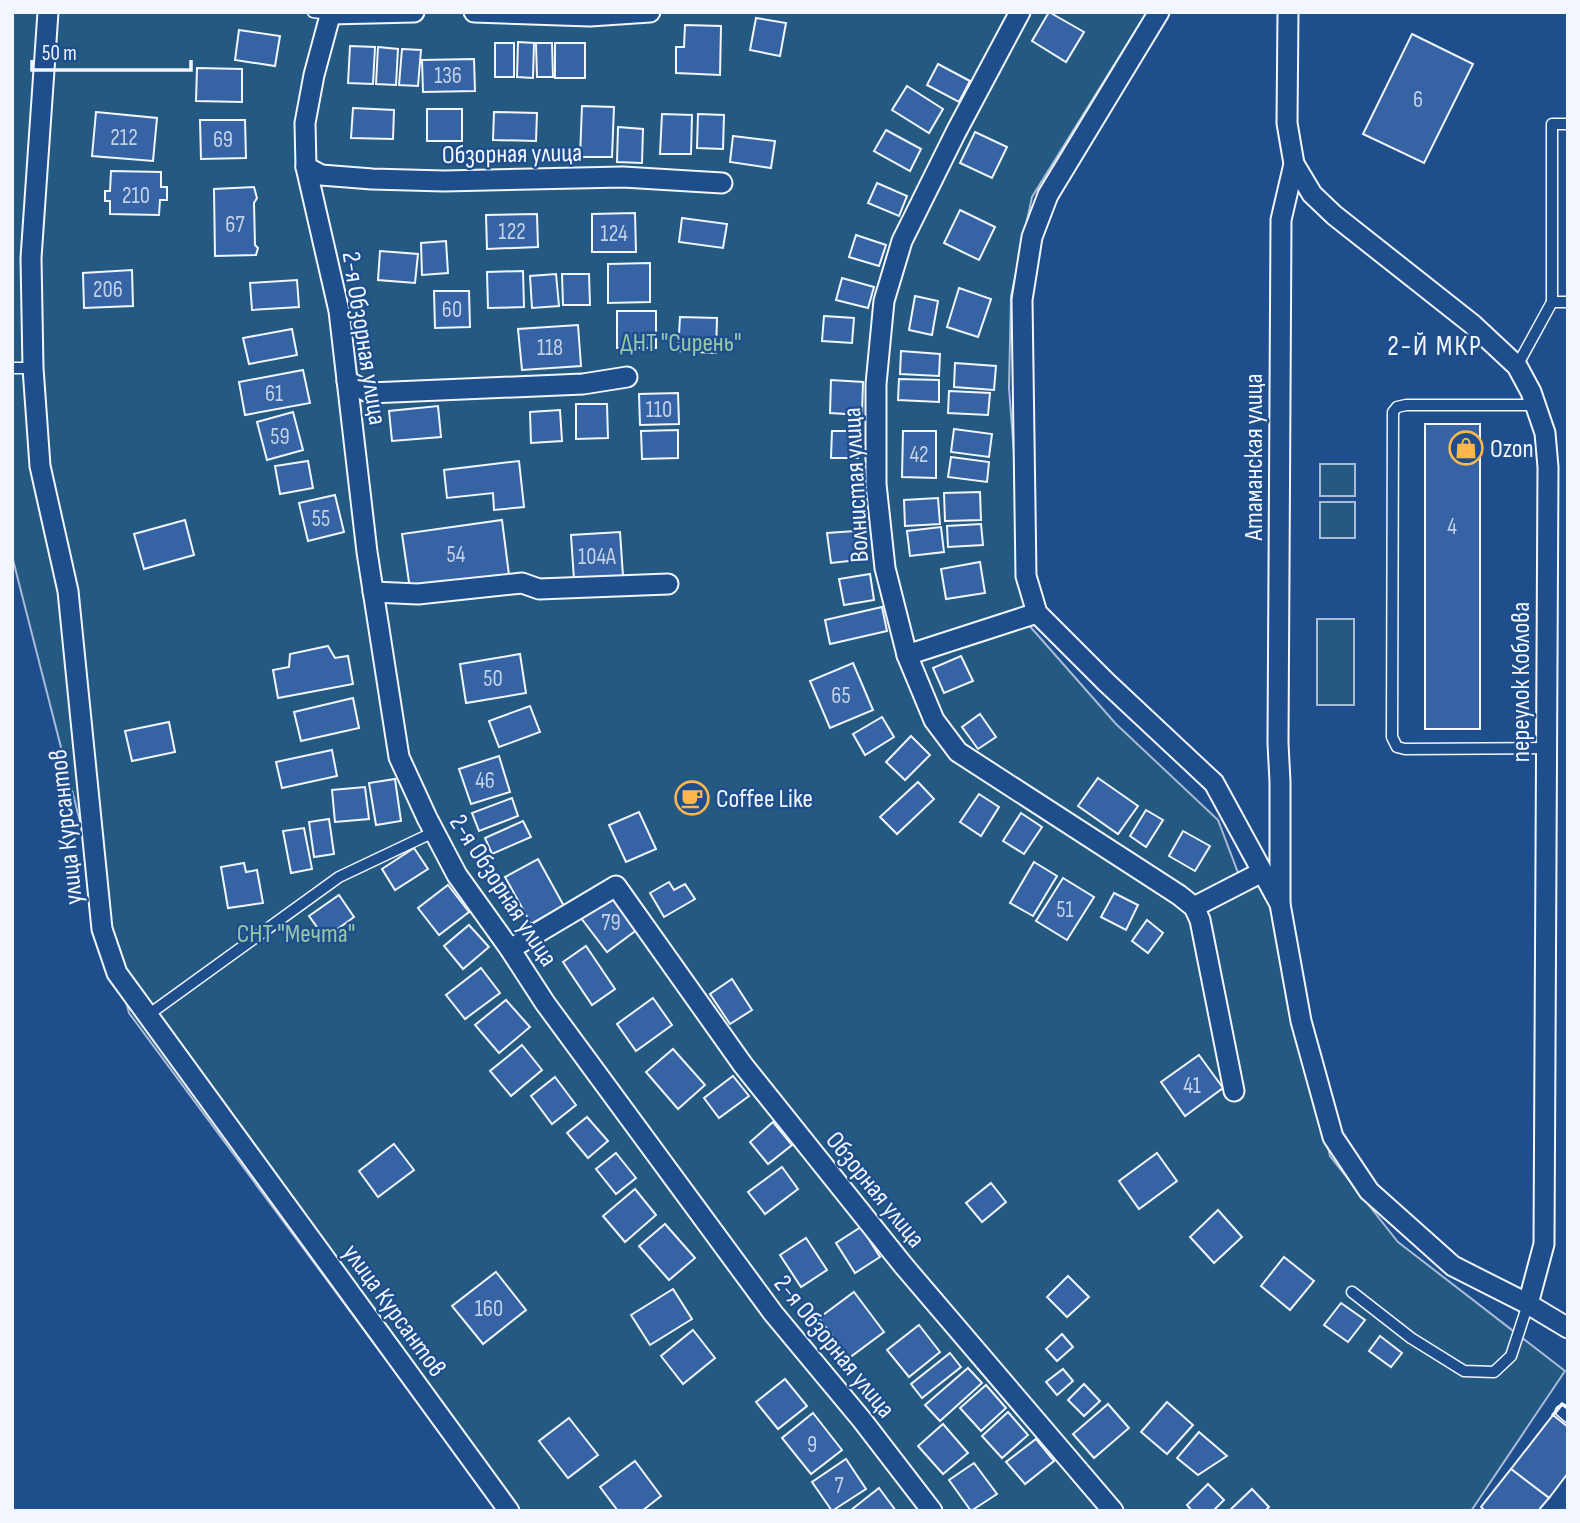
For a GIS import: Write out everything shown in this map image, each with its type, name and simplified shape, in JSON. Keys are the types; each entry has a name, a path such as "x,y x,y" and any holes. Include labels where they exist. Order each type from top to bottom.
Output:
{"street":[{"name":"улица Курсантов","path":"48,12 31,258 33,368 40,466 68,591 102,929 117,973 509,1511"},
{"path":"324,13 414,12"},
{"path":"474,12 590,16 650,12"},
{"name":"Волнистая улица","path":"1020,12 902,241 884,301 876,384 876,484 885,568 907,655 934,720 958,752 1194,907"},
{"path":"1159,12 1048,195 1032,237 1022,300 1025,535 1026,576 1037,613 1214,783 1280,904 1301,1021 1333,1138 1369,1191 1453,1266 1528,1304 1568,1328"},
{"name":"Атаманская улица","path":"1280,904 1278,743 1281,220 1294,164 1287,122 1288,12"},
{"name":"2-я Обзорная улица","path":"324,13 305,122 306,167 339,311 373,592 399,757 457,875 545,1003 773,1313 862,1420 932,1511"},
{"name":"переулок Коблова","path":"1294,164 1312,194 1334,215 1472,324 1517,366 1545,433 1548,467 1544,1244 1528,1304"},
{"name":"Обзорная улица","path":"306,167 321,176 372,179 444,181 623,177 722,183"},
{"path":"347,381 370,393 583,384 627,377"},
{"path":"373,592 418,594 522,583 539,589 668,584"},
{"path":"907,655 1037,613"},
{"path":"1234,1091 1200,920 1194,907 1262,872"},
{"name":"Обзорная улица","path":"510,949 616,886 743,1065 903,1265 1113,1511"}],"lane":[{"path":"1517,366 1552,302 1552,124 1568,124"},
{"path":"1552,302 1568,302"},
{"path":"12,368 33,368"},
{"path":"1535,405 1406,405 1397,407 1393,412 1392,737 1397,747 1405,749 1546,748"},
{"path":"148,1015 339,877 434,832"},
{"path":"1352,1292 1411,1338 1464,1371 1494,1372 1511,1356 1528,1304"}],"green space":[{"name":"ДНТ \"Сирень\"","path":"12,12 1147,12 1032,197 1011,296 1009,388 1027,623 1116,724 1218,820 1242,883 1270,888 1330,1156 1398,1242 1565,1371 1471,1511 498,1511 129,1013 12,556"},
{"path":"1320,464 1355,464 1355,496 1320,496"},
{"path":"1320,502 1355,502 1355,538 1320,538"},
{"path":"1317,619 1354,619 1354,705 1317,705"}],"building":[{"path":"1049,12 1084,32 1066,62 1032,41"},
{"path":"756,18 786,23 780,56 750,50"},
{"path":"685,25 721,26 720,75 676,73 676,47 684,47"},
{"path":"239,30 280,36 275,66 235,60"},
{"path":"1412,34 1473,64 1424,163 1363,134"},
{"path":"518,42 534,43 533,78 517,77"},
{"path":"495,43 514,43 514,77 495,77"},
{"path":"536,43 552,43 553,77 537,77"},
{"path":"555,43 585,43 585,78 555,78"},
{"path":"350,46 375,47 373,84 348,83"},
{"path":"378,47 398,49 396,85 376,84"},
{"path":"402,49 421,50 418,86 399,85"},
{"path":"474,59 475,91 423,92 422,60"},
{"path":"938,64 970,81 959,102 927,85"},
{"path":"197,68 242,69 242,102 196,101"},
{"path":"907,86 943,109 929,133 892,110"},
{"path":"582,106 614,107 612,157 580,157"},
{"path":"353,108 394,110 393,139 351,138"},
{"path":"427,109 462,109 462,141 427,141"},
{"path":"96,112 157,118 153,161 92,156"},
{"path":"494,112 537,113 536,141 493,140"},
{"path":"662,114 692,115 691,154 660,154"},
{"path":"698,114 724,115 723,149 697,148"},
{"path":"200,120 245,120 246,158 201,159"},
{"path":"618,127 643,129 642,163 617,162"},
{"path":"886,130 921,149 910,171 874,151"},
{"path":"975,132 1007,147 992,178 960,163"},
{"path":"733,136 775,141 771,168 730,162"},
{"path":"111,171 161,172 161,187 167,187 167,200 160,200 159,215 110,214 110,201 105,201 105,191 110,191"},
{"path":"877,183 907,196 899,216 868,203"},
{"path":"254,187 257,198 254,203 255,245 258,248 256,255 215,256 214,189"},
{"path":"960,210 995,227 979,260 944,243"},
{"path":"635,213 636,252 592,252 592,214"},
{"path":"537,214 538,247 487,249 486,215"},
{"path":"682,218 727,224 723,248 679,242"},
{"path":"856,235 886,245 879,266 849,257"},
{"path":"446,241 448,273 422,275 421,243"},
{"path":"380,251 418,254 415,283 378,280"},
{"path":"650,263 650,302 608,303 608,264"},
{"path":"132,270 133,306 84,308 83,273"},
{"path":"523,271 524,307 488,308 487,272"},
{"path":"556,274 559,306 532,308 530,276"},
{"path":"562,274 589,274 590,305 563,305"},
{"path":"842,278 874,287 868,308 836,300"},
{"path":"297,280 299,307 252,310 250,283"},
{"path":"959,288 991,299 978,337 947,327"},
{"path":"434,291 469,291 470,327 435,328"},
{"path":"915,296 938,301 932,335 909,330"},
{"path":"617,311 656,311 656,348 617,348"},
{"path":"824,316 854,318 852,343 822,341"},
{"path":"680,317 717,318 716,353 678,351"},
{"path":"578,325 581,366 522,370 518,329"},
{"path":"292,329 297,355 249,364 243,338"},
{"path":"901,351 940,354 939,376 900,374"},
{"path":"955,363 996,366 994,390 954,387"},
{"path":"303,370 310,403 245,415 239,382"},
{"path":"899,379 939,380 939,402 898,400"},
{"path":"831,380 863,382 862,415 830,413"},
{"path":"949,391 990,393 988,415 948,413"},
{"path":"678,393 679,424 640,425 639,394"},
{"path":"576,404 607,404 608,438 576,439"},
{"path":"438,406 441,437 392,441 389,411"},
{"path":"560,410 562,441 531,443 530,412"},
{"path":"293,412 303,450 267,460 257,422"},
{"path":"1425,424 1480,424 1480,729 1425,729"},
{"path":"954,429 992,434 989,457 951,452"},
{"path":"678,430 678,458 642,459 641,431"},
{"path":"832,431 858,431 858,458 831,458"},
{"path":"903,431 936,431 936,478 902,477"},
{"path":"951,457 989,462 987,482 948,477"},
{"path":"308,461 313,488 280,494 275,466"},
{"path":"519,461 524,507 494,510 493,493 447,498 444,470"},
{"path":"980,492 981,520 945,521 944,493"},
{"path":"335,495 344,532 308,541 299,503"},
{"path":"938,498 940,524 905,526 904,500"},
{"path":"185,520 194,555 144,569 134,534"},
{"path":"502,520 509,575 410,589 402,534"},
{"path":"981,524 983,545 948,547 947,526"},
{"path":"941,527 944,552 910,556 907,531"},
{"path":"855,531 858,560 831,563 827,533"},
{"path":"620,532 623,576 574,580 571,535"},
{"path":"980,562 985,593 946,599 941,569"},
{"path":"870,574 874,600 844,605 839,579"},
{"path":"882,607 887,631 830,644 825,620"},
{"path":"328,646 335,658 348,656 353,684 278,698 273,670 289,667 290,654"},
{"path":"520,654 526,693 466,703 460,664"},
{"path":"961,656 973,681 944,693 933,668"},
{"path":"853,663 873,710 830,728 810,681"},
{"path":"353,698 359,728 301,741 294,712"},
{"path":"530,706 540,732 499,747 489,721"},
{"path":"980,714 996,737 978,749 962,727"},
{"path":"882,717 894,737 865,755 853,734"},
{"path":"169,722 175,752 132,761 125,731"},
{"path":"911,736 930,755 905,780 886,762"},
{"path":"332,750 337,776 282,788 276,762"},
{"path":"499,756 510,792 471,804 459,769"},
{"path":"1098,778 1138,806 1118,834 1078,806"},
{"path":"395,779 401,821 376,825 369,783"},
{"path":"918,782 934,799 897,834 880,817"},
{"path":"365,787 369,819 335,822 332,790"},
{"path":"979,794 999,807 981,836 960,822"},
{"path":"512,798 518,816 479,831 472,813"},
{"path":"1146,810 1163,820 1146,847 1130,836"},
{"path":"639,812 656,849 626,862 609,825"},
{"path":"1021,813 1042,827 1024,854 1003,841"},
{"path":"329,819 334,854 314,857 309,822"},
{"path":"523,821 531,837 492,854 485,838"},
{"path":"304,828 312,869 291,873 283,831"},
{"path":"1183,831 1210,846 1195,871 1169,856"},
{"path":"414,848 428,869 395,890 382,869"},
{"path":"538,859 564,906 531,924 505,877"},
{"path":"1034,862 1057,876 1033,916 1010,903"},
{"path":"244,863 246,872 257,870 263,903 228,908 221,867"},
{"path":"1063,878 1094,897 1067,940 1036,921"},
{"path":"669,882 674,890 685,884 695,899 664,917 650,893"},
{"path":"448,885 469,912 439,935 418,908"},
{"path":"616,892 642,926 607,952 581,918"},
{"path":"1114,893 1138,905 1126,930 1101,917"},
{"path":"339,895 354,917 325,938 309,916"},
{"path":"1147,920 1163,933 1148,953 1132,941"},
{"path":"469,925 489,947 463,969 444,946"},
{"path":"586,946 615,989 592,1005 563,962"},
{"path":"481,968 500,993 465,1019 446,995"},
{"path":"732,979 752,1010 730,1024 710,994"},
{"path":"653,998 672,1025 636,1051 617,1024"},
{"path":"506,1000 530,1027 499,1053 475,1025"},
{"path":"522,1045 542,1070 511,1096 490,1071"},
{"path":"673,1049 705,1085 678,1109 646,1072"},
{"path":"1199,1055 1223,1088 1185,1116 1161,1082"},
{"path":"733,1076 749,1096 719,1118 704,1098"},
{"path":"555,1077 576,1105 552,1124 531,1096"},
{"path":"587,1117 608,1141 588,1158 567,1133"},
{"path":"773,1122 792,1145 768,1164 750,1142"},
{"path":"394,1144 414,1170 378,1197 359,1171"},
{"path":"616,1153 636,1178 616,1194 596,1169"},
{"path":"1157,1153 1177,1181 1139,1209 1119,1181"},
{"path":"782,1167 798,1189 765,1214 748,1192"},
{"path":"991,1183 1006,1202 982,1222 966,1203"},
{"path":"635,1189 656,1215 625,1242 603,1216"},
{"path":"1218,1210 1242,1237 1214,1263 1190,1237"},
{"path":"665,1224 695,1258 669,1280 639,1246"},
{"path":"861,1227 880,1257 855,1273 836,1243"},
{"path":"806,1238 827,1270 801,1287 780,1255"},
{"path":"1284,1257 1314,1281 1290,1310 1261,1286"},
{"path":"496,1272 526,1310 483,1344 452,1306"},
{"path":"1068,1276 1089,1297 1067,1317 1047,1297"},
{"path":"673,1289 692,1319 650,1345 631,1315"},
{"path":"854,1292 884,1332 849,1358 819,1318"},
{"path":"1341,1303 1365,1320 1348,1342 1324,1325"},
{"path":"919,1325 940,1352 909,1377 887,1350"},
{"path":"693,1330 715,1358 683,1384 661,1356"},
{"path":"1062,1334 1073,1347 1057,1361 1046,1349"},
{"path":"1380,1336 1402,1353 1391,1367 1369,1351"},
{"path":"950,1353 961,1367 922,1398 911,1384"},
{"path":"968,1368 982,1383 940,1421 925,1405"},
{"path":"1063,1369 1073,1381 1057,1395 1046,1382"},
{"path":"785,1379 807,1406 778,1429 756,1402"},
{"path":"1084,1384 1100,1401 1084,1416 1068,1400"},
{"path":"986,1385 1006,1408 981,1431 960,1408"},
{"path":"1167,1402 1193,1425 1167,1454 1141,1432"},
{"path":"1108,1404 1129,1428 1094,1458 1073,1434"},
{"path":"1008,1412 1028,1435 1002,1458 982,1436"},
{"path":"813,1413 842,1450 811,1474 782,1438"},
{"path":"1553,1415 1568,1427 1568,1473 1549,1498 1511,1469"},
{"path":"569,1418 598,1455 568,1478 539,1441"},
{"path":"943,1424 968,1453 943,1474 918,1446"},
{"path":"1199,1432 1227,1456 1198,1475 1177,1458"},
{"path":"1036,1439 1054,1461 1025,1484 1006,1462"},
{"path":"846,1459 866,1489 832,1511 812,1482"},
{"path":"635,1461 661,1496 642,1511 618,1511 600,1487"},
{"path":"974,1463 997,1494 971,1511 949,1480"},
{"path":"1511,1469 1549,1498 1538,1511 1485,1511 1481,1507"},
{"path":"1208,1484 1224,1500 1213,1511 1192,1511 1187,1505"},
{"path":"879,1488 896,1511 851,1510"},
{"path":"1252,1489 1269,1507 1265,1511 1229,1511"}],"wall":[{"path":"1553,1415 1562,1404 1568,1408"}],"place":[{"name":"Ozon","path":"1466,448"},
{"name":"Coffee Like","path":"692,798"}],"district":[{"name":"2-Й МКР","path":"1435,345"}],"park label":[{"name":"СНТ \"Мечта\"","path":"296,933"}]}
